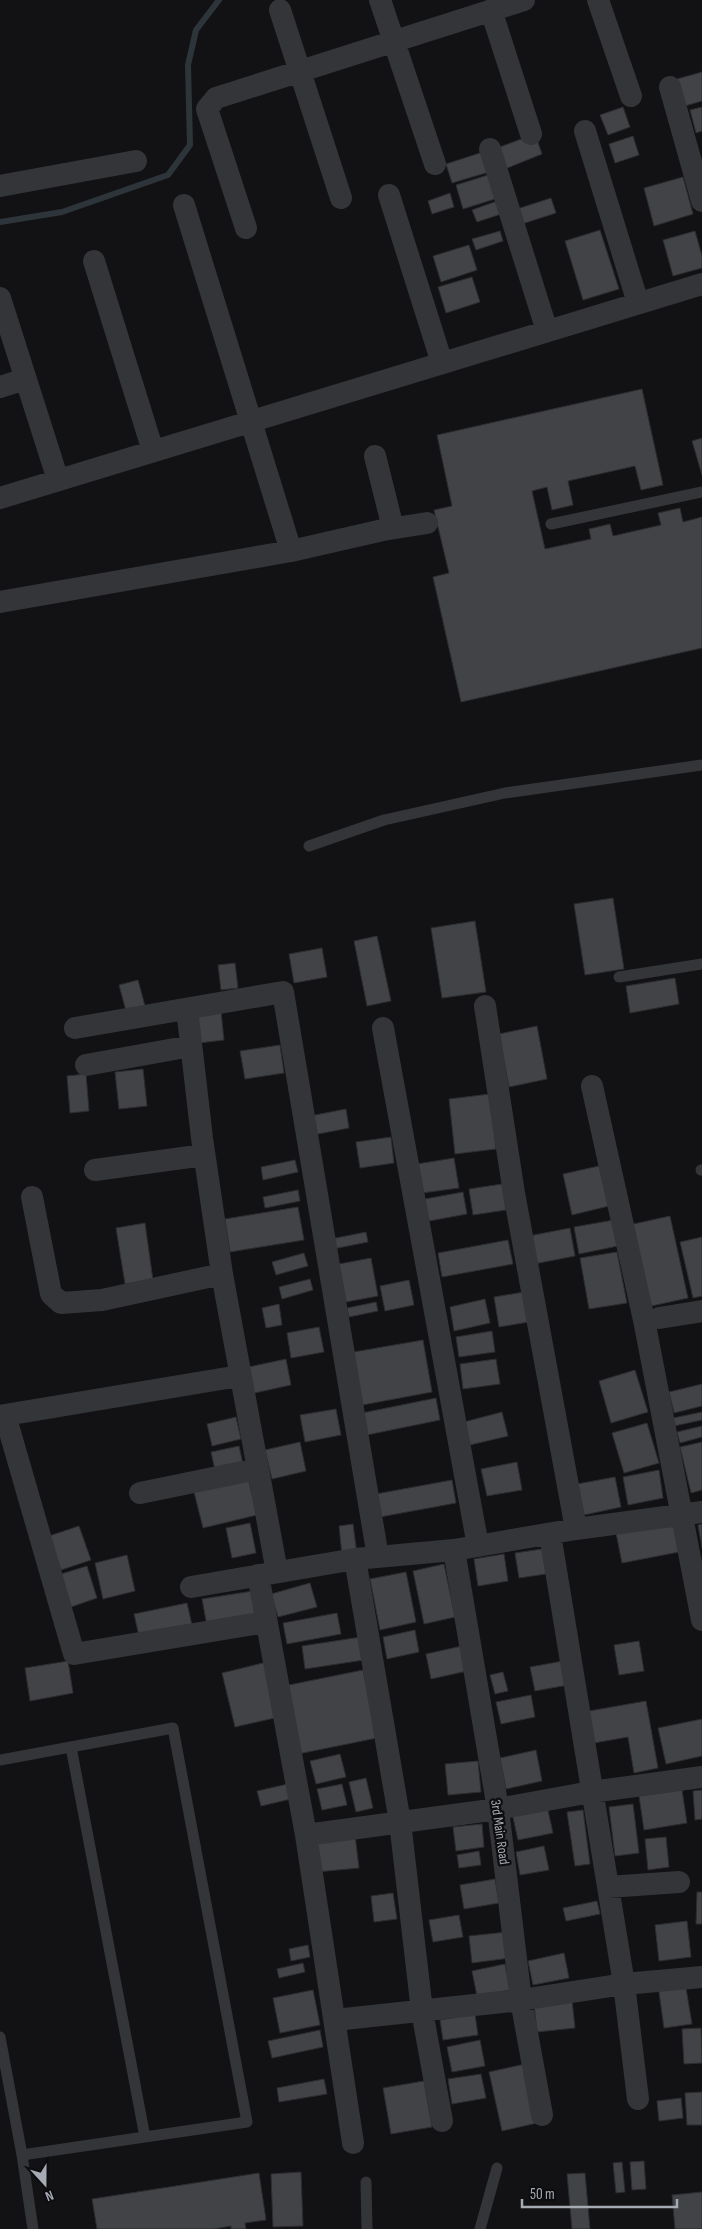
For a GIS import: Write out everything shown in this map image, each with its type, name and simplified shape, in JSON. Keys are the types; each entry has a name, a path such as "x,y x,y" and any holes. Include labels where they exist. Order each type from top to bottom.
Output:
{"street":[{"path":"380,0 435,164"},
{"path":"246,228 207,110 216,98 393,40 524,0"},
{"path":"598,0 631,96"},
{"path":"280,10 341,198"},
{"path":"491,10 531,134"},
{"path":"670,87 702,201"},
{"path":"585,131 638,303"},
{"path":"490,149 546,332"},
{"path":"0,186 136,161"},
{"path":"389,195 442,363"},
{"path":"184,205 291,552"},
{"path":"94,262 153,451"},
{"path":"0,498 702,284"},
{"path":"0,298 58,480"},
{"path":"0,388 26,379"},
{"path":"375,456 393,528"},
{"path":"0,602 291,552 393,528 427,523"},
{"path":"75,1028 283,992 378,1557"},
{"path":"485,1006 514,1193 576,1529"},
{"path":"187,1009 204,1155 222,1274 257,1469 268,1573 266,1622 306,1835 353,2143"},
{"path":"383,1028 478,1546"},
{"path":"86,1065 191,1046"},
{"path":"592,1086 644,1320 692,1513 702,1620"},
{"path":"95,1170 204,1155"},
{"path":"32,1196 51,1294 61,1303 102,1300 222,1274"},
{"path":"659,1318 702,1311"},
{"path":"239,1376 3,1416 74,1654 266,1622"},
{"path":"140,1492 257,1469"},
{"path":"190,1587 355,1559 454,1550 576,1529 692,1513"},
{"path":"550,1534 624,1984 638,2099"},
{"name":"3rd Main Road","path":"454,1550 498,1809 521,2000 542,2115"},
{"path":"355,1559 400,1822 422,2011 442,2121"},
{"path":"306,1835 498,1809 591,1792 702,1777"},
{"path":"608,1887 679,1882"},
{"path":"335,2020 521,2000 624,1984 702,1977"}],"lane":[{"path":"551,524 702,492"},
{"path":"309,846 384,820 505,793 702,765"},
{"path":"619,977 702,964"},
{"path":"0,1760 173,1728 247,2122 22,2154"},
{"path":"71,1747 145,2137"},
{"path":"1,2044 22,2154 33,2229"},
{"path":"480,2229 497,2168"},
{"path":"366,2182 367,2229"}],"building":[{"path":"702,72 702,101 685,106 677,79"},
{"path":"623,107 630,127 608,135 600,115"},
{"path":"702,107 702,131 696,133 690,110"},
{"path":"535,134 542,154 505,169 497,148"},
{"path":"633,136 639,155 615,163 609,144"},
{"path":"483,152 489,172 452,183 446,164"},
{"path":"488,175 495,199 463,209 456,185"},
{"path":"683,177 693,214 654,226 644,188"},
{"path":"450,193 454,207 432,214 428,201"},
{"path":"551,198 556,213 522,224 517,209"},
{"path":"497,201 501,214 477,222 472,210"},
{"path":"600,230 619,289 583,300 565,241"},
{"path":"500,231 503,241 476,250 472,239"},
{"path":"695,231 702,256 702,268 673,276 663,240"},
{"path":"469,245 477,270 441,282 433,256"},
{"path":"472,277 480,302 446,313 438,287"},
{"path":"642,389 663,485 641,490 635,466 568,481 573,505 552,510 547,487 532,491 545,549 591,539 589,529 610,524 613,536 661,525 658,513 680,508 683,522 702,517 702,648 461,702 433,577 449,573 434,510 452,506 437,435"},
{"path":"702,438 702,475 692,441"},
{"path":"613,898 624,969 585,975 574,904"},
{"path":"475,921 486,992 442,998 431,928"},
{"path":"377,936 391,1001 367,1006 354,941"},
{"path":"322,948 327,977 294,983 289,954"},
{"path":"235,963 238,988 221,990 218,965"},
{"path":"675,978 679,1004 630,1013 626,986"},
{"path":"138,980 145,1006 126,1011 119,985"},
{"path":"221,1011 224,1040 199,1043 196,1014"},
{"path":"537,1026 547,1079 509,1087 499,1034"},
{"path":"280,1045 284,1073 245,1079 240,1051"},
{"path":"143,1069 147,1106 119,1109 115,1072"},
{"path":"86,1074 89,1111 70,1113 67,1076"},
{"path":"490,1094 496,1149 455,1154 449,1099"},
{"path":"346,1109 349,1128 313,1135 310,1116"},
{"path":"391,1137 394,1163 360,1168 356,1142"},
{"path":"454,1158 459,1188 422,1193 417,1164"},
{"path":"295,1160 298,1172 263,1180 261,1167"},
{"path":"599,1166 609,1206 572,1215 563,1174"},
{"path":"502,1184 506,1210 473,1215 469,1189"},
{"path":"298,1190 300,1201 265,1208 263,1197"},
{"path":"463,1192 467,1214 429,1221 425,1199"},
{"path":"298,1207 304,1240 230,1252 225,1219"},
{"path":"670,1216 688,1298 647,1307 629,1225"},
{"path":"614,1220 618,1246 579,1254 574,1227"},
{"path":"145,1223 153,1280 125,1284 116,1228"},
{"path":"570,1228 575,1256 534,1264 529,1236"},
{"path":"366,1232 368,1242 333,1249 331,1239"},
{"path":"702,1237 702,1296 693,1298 680,1242"},
{"path":"508,1240 513,1264 442,1277 438,1253"},
{"path":"617,1252 627,1303 589,1309 580,1258"},
{"path":"304,1253 308,1266 276,1275 272,1262"},
{"path":"371,1258 378,1296 346,1302 339,1264"},
{"path":"310,1279 313,1290 282,1299 279,1287"},
{"path":"409,1280 414,1305 385,1311 380,1286"},
{"path":"524,1292 529,1322 499,1327 494,1297"},
{"path":"485,1299 490,1323 454,1331 450,1307"},
{"path":"376,1302 378,1311 349,1317 347,1308"},
{"path":"279,1304 282,1325 266,1328 262,1308"},
{"path":"319,1327 324,1352 291,1358 287,1333"},
{"path":"492,1331 495,1352 459,1357 456,1337"},
{"path":"423,1340 432,1392 357,1406 348,1353"},
{"path":"286,1359 291,1385 250,1394 244,1368"},
{"path":"496,1359 500,1384 463,1389 460,1364"},
{"path":"635,1370 648,1412 611,1423 599,1381"},
{"path":"702,1384 702,1406 674,1413 669,1392"},
{"path":"436,1398 440,1420 362,1436 357,1414"},
{"path":"336,1409 341,1435 305,1442 300,1415"},
{"path":"502,1412 508,1436 470,1445 464,1422"},
{"path":"702,1412 702,1420 674,1426 673,1418"},
{"path":"236,1417 241,1439 212,1446 207,1424"},
{"path":"647,1423 659,1463 624,1473 612,1433"},
{"path":"702,1426 702,1437 680,1443 677,1432"},
{"path":"300,1442 306,1471 272,1479 265,1450"},
{"path":"702,1442 702,1490 691,1493 680,1447"},
{"path":"239,1446 243,1464 215,1470 211,1452"},
{"path":"517,1462 522,1490 487,1496 481,1469"},
{"path":"659,1470 663,1498 628,1505 623,1477"},
{"path":"615,1477 621,1507 584,1515 577,1484"},
{"path":"248,1478 257,1515 203,1528 194,1492"},
{"path":"452,1480 456,1503 380,1517 376,1494"},
{"path":"674,1522 679,1552 622,1563 616,1533"},
{"path":"250,1523 256,1553 232,1558 226,1528"},
{"path":"353,1524 357,1554 342,1555 339,1526"},
{"path":"702,1524 702,1548 698,1525"},
{"path":"79,1526 91,1560 61,1570 49,1536"},
{"path":"542,1549 546,1574 519,1578 515,1553"},
{"path":"504,1554 508,1581 478,1586 474,1559"},
{"path":"127,1555 135,1591 103,1599 95,1563"},
{"path":"444,1564 455,1617 424,1624 413,1571"},
{"path":"87,1566 97,1598 71,1607 61,1574"},
{"path":"406,1572 416,1622 380,1630 370,1579"},
{"path":"310,1583 317,1607 278,1617 271,1594"},
{"path":"253,1591 257,1618 207,1626 202,1599"},
{"path":"187,1603 192,1625 139,1636 134,1614"},
{"path":"337,1613 341,1634 287,1644 283,1623"},
{"path":"415,1630 419,1652 387,1659 383,1637"},
{"path":"361,1637 364,1660 305,1669 302,1646"},
{"path":"639,1641 644,1671 619,1675 614,1645"},
{"path":"462,1646 467,1671 431,1679 426,1654"},
{"path":"68,1661 73,1693 30,1701 25,1668"},
{"path":"563,1661 568,1685 535,1691 530,1667"},
{"path":"267,1662 279,1717 235,1727 222,1673"},
{"path":"363,1670 377,1738 298,1754 284,1686"},
{"path":"503,1672 508,1691 495,1694 490,1675"},
{"path":"531,1695 535,1717 501,1724 496,1702"},
{"path":"646,1701 658,1768 634,1773 628,1737 594,1743 589,1711"},
{"path":"702,1719 702,1756 666,1764 658,1728"},
{"path":"536,1750 542,1781 506,1789 500,1758"},
{"path":"340,1754 346,1777 316,1784 310,1761"},
{"path":"478,1761 481,1792 448,1795 445,1764"},
{"path":"366,1778 373,1808 356,1812 349,1782"},
{"path":"288,1784 291,1799 261,1806 257,1791"},
{"path":"342,1784 347,1805 322,1810 317,1789"},
{"path":"682,1790 687,1823 644,1830 639,1796"},
{"path":"702,1790 702,1819 695,1820 693,1791"},
{"path":"633,1804 639,1853 615,1856 609,1807"},
{"path":"547,1806 553,1833 518,1840 512,1813"},
{"path":"583,1810 590,1864 575,1866 567,1812"},
{"path":"482,1824 484,1847 456,1851 453,1827"},
{"path":"355,1835 359,1868 316,1872 312,1840"},
{"path":"666,1837 669,1867 648,1870 645,1839"},
{"path":"544,1846 549,1870 520,1875 516,1852"},
{"path":"479,1851 481,1865 459,1868 457,1855"},
{"path":"495,1879 499,1903 464,1909 460,1885"},
{"path":"697,1892 702,1892 702,1924 696,1924"},
{"path":"393,1893 397,1919 374,1922 371,1896"},
{"path":"597,1901 600,1914 566,1921 563,1908"},
{"path":"459,1915 463,1937 433,1942 429,1920"},
{"path":"687,1921 691,1957 659,1961 655,1925"},
{"path":"507,1932 510,1958 472,1963 469,1936"},
{"path":"308,1945 310,1957 291,1961 289,1949"},
{"path":"564,1953 569,1978 533,1985 528,1961"},
{"path":"303,1963 305,1972 279,1978 277,1969"},
{"path":"505,1964 510,1990 477,1996 472,1971"},
{"path":"685,1982 692,2024 664,2028 658,1985"},
{"path":"313,1990 320,2025 280,2033 273,1998"},
{"path":"572,2000 575,2028 537,2032 534,2004"},
{"path":"475,2014 478,2035 443,2040 440,2020"},
{"path":"701,2028 702,2063 684,2064 682,2029"},
{"path":"320,2030 323,2047 272,2058 268,2041"},
{"path":"480,2040 485,2066 452,2072 447,2047"},
{"path":"525,2064 537,2123 502,2131 489,2072"},
{"path":"481,2074 486,2098 452,2104 448,2079"},
{"path":"324,2079 327,2094 279,2102 277,2088"},
{"path":"424,2081 432,2127 391,2134 383,2088"},
{"path":"702,2092 702,2125 687,2125 685,2093"},
{"path":"681,2098 683,2118 659,2121 657,2101"},
{"path":"644,2161 646,2189 632,2190 630,2162"},
{"path":"622,2162 625,2192 616,2193 613,2163"},
{"path":"301,2172 303,2226 273,2227 271,2174"},
{"path":"259,2173 266,2220 245,2223 246,2229 231,2229 231,2226 214,2229 97,2229 92,2199"},
{"path":"585,2173 590,2229 572,2229 567,2174"},
{"path":"702,2192 702,2229 675,2229 672,2195"}],"waterway":[{"path":"0,222 62,212 168,175 190,145 188,65 196,30 219,0"}]}
